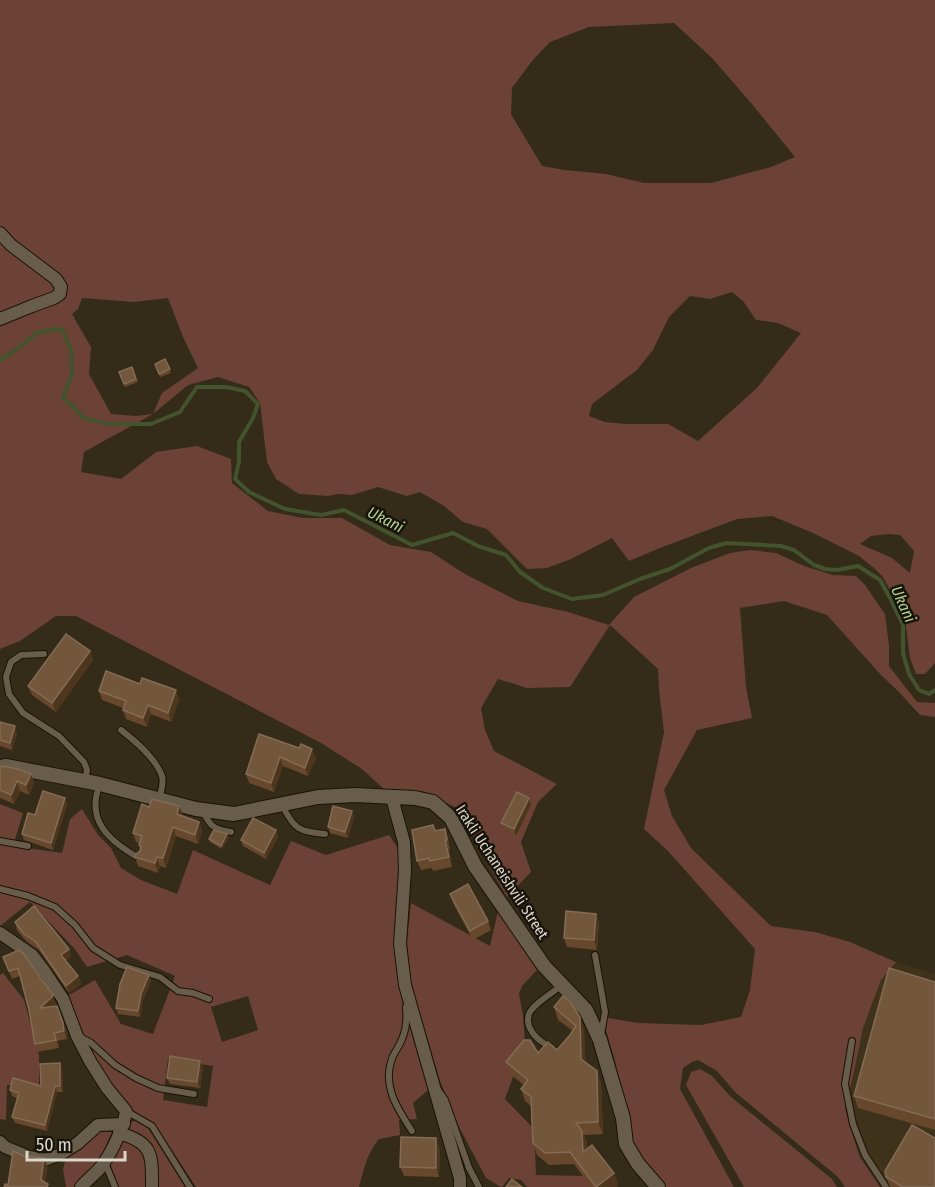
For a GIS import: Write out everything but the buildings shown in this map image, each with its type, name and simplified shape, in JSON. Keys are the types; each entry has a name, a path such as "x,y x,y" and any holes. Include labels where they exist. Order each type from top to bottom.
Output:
{"street":[{"path":"0,233 11,245 56,279 61,287 60,294 54,298 0,319"},
{"name":"Irakli Uchaneishvili Street","path":"0,767 6,766 100,784 203,811 234,814 318,797 415,798 434,802 451,818 475,866 544,966 586,1010 600,1040 623,1118 626,1144 638,1164 658,1187"},
{"path":"392,798 404,842 405,870 400,944 405,985 460,1178 459,1187"},
{"path":"0,933 32,955 63,999 77,1036 107,1088 123,1123 149,1150 152,1187"},
{"path":"0,1142 29,1157 45,1160 61,1154 78,1143 98,1125 123,1123"},
{"path":"81,1187 105,1161 123,1123"}],"lane":[{"path":"44,654 21,655 11,662 6,677 9,694 23,713 58,736 84,762 87,770 85,781"},
{"path":"120,730 139,745 162,775 163,784 159,800"},
{"path":"100,784 95,796 97,816 101,827 121,848 139,858"},
{"path":"282,804 291,823 312,833 326,834"},
{"path":"203,811 208,824 231,832"},
{"path":"0,841 28,846"},
{"path":"0,889 28,896 55,907 75,925 93,948 120,965 160,976 178,991 193,993 209,999"},
{"path":"595,956 605,1012 600,1040"},
{"path":"560,1051 538,1040 529,1028 530,1014 537,1004 563,984"},
{"path":"405,985 407,1023 402,1040 389,1067 389,1088 397,1107 412,1131"},
{"path":"77,1036 91,1042 115,1065 136,1078 158,1088 194,1094"},
{"path":"852,1041 845,1084 853,1124 865,1155 886,1187"},
{"path":"431,1076 444,1100 469,1168 479,1187"},
{"path":"123,1123 152,1126 190,1187"},
{"path":"105,1161 115,1187"}],"shaded area":[{"path":"0,0 935,0 935,663 925,674 916,674 910,658 905,618 883,577 859,556 813,533 772,516 737,519 629,561 612,538 571,559 547,568 527,569 487,529 463,522 444,506 420,492 407,496 378,487 352,495 299,494 276,479 267,462 260,403 249,387 218,377 188,385 153,414 84,452 81,472 121,479 156,452 197,446 231,459 232,483 268,511 303,518 342,518 390,545 431,552 465,574 518,601 568,612 609,625 634,597 691,568 730,553 750,550 776,553 804,566 833,575 856,576 885,614 889,666 917,702 935,703 935,717 920,715 827,615 784,601 740,608 746,687 752,718 697,730 664,790 672,816 691,848 771,926 815,932 850,942 896,962 881,980 863,1028 845,1109 859,1156 880,1187 845,1187 838,1177 736,1093 717,1071 698,1060 683,1068 680,1089 734,1187 665,1187 635,1153 614,1057 602,1017 638,1023 701,1025 741,1017 750,990 755,949 668,851 644,829 664,732 658,669 610,625 570,687 527,688 498,679 481,708 485,730 494,751 557,784 538,802 521,842 531,872 507,897 478,848 463,811 422,791 386,791 362,769 321,743 76,616 56,616 20,641 0,649","holes":["674,23 712,58 795,157 771,167 711,183 644,183 606,174 542,166 511,114 512,88 550,42 589,27","732,292 743,301 756,320 778,323 801,333 757,388 698,441 668,424 605,422 589,416 592,404 637,370 653,350 669,317 690,296 710,299","82,298 134,302 168,298 198,368 162,393 153,414 136,416 111,414 89,374 91,347 72,314 78,309","900,535 914,551 910,573 892,558 860,544 871,536"]},
{"path":"0,804 23,813 13,846 62,853 70,819 82,809 98,835 111,848 121,868 141,880 177,894 193,850 270,885 291,841 326,855 389,835 397,847 402,868 402,1001 428,1090 413,1103 417,1119 399,1120 400,1135 379,1139 364,1168 359,1187 196,1187 156,1126 129,1108 114,1091 90,1055 81,1028 62,999 95,980 121,1024 153,1034 175,976 127,955 87,967 74,948 30,902 0,926","holes":["248,996 258,1030 222,1042 211,1007","168,1059 213,1066 207,1107 163,1100"]},
{"path":"411,903 490,946 498,911 537,970 522,986 519,994 525,1044 505,1099 534,1129 536,1175 586,1176 595,1187 527,1187 521,1180 509,1178 501,1187 486,1178 458,1125 440,1081 410,981 407,941"},
{"path":"896,962 935,974 935,1187 880,1187 859,1156 845,1109 863,1028 881,980"},
{"path":"3,973 24,1000 39,1055 39,1087 7,1085 6,1120 0,1119 0,975"},
{"path":"700,1069 712,1076 730,1096 832,1179 837,1187 744,1187 686,1085 691,1072"},
{"path":"137,1120 146,1125 185,1187 154,1187 151,1149 128,1132 129,1123"},
{"path":"99,1132 112,1132 100,1159 75,1187 66,1187 63,1170 66,1157"},
{"path":"127,1139 147,1158 147,1187 119,1187 108,1158 119,1140"}],"waterway":[{"name":"Ukani","path":"0,360 38,332 62,329 71,349 72,375 63,397 84,418 108,424 151,424 180,412 197,387 226,387 245,391 258,404 239,442 239,462 235,479 249,492 285,509 321,515 344,510 412,545 453,533 478,546 506,555 520,572 543,588 572,599 603,595 670,569 709,548 726,543 781,546 794,550 814,565 825,569 837,570 858,566 880,580 903,625 903,653 909,674 919,690 929,694 935,690"}]}
